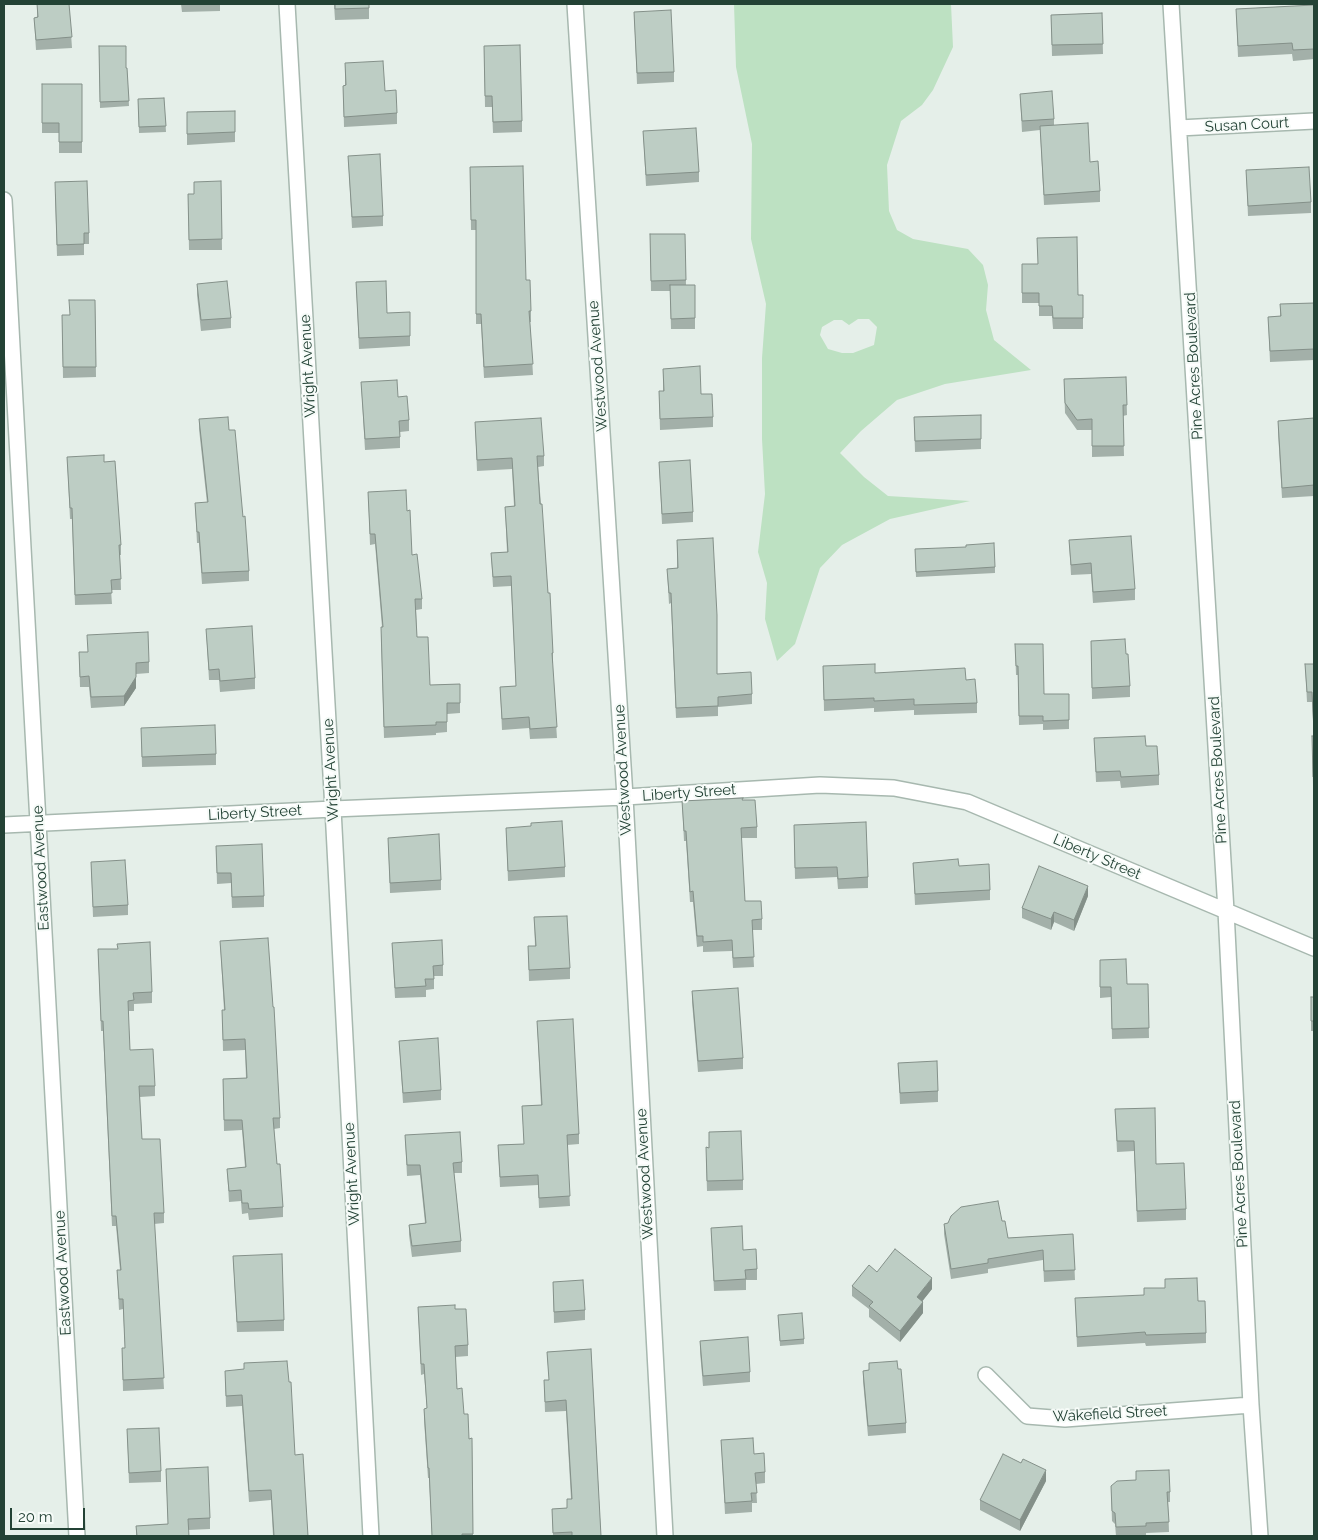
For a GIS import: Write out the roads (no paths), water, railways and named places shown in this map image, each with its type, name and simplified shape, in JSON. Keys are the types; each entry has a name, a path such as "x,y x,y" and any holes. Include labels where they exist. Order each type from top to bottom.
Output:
{"street":[{"name":"Wright Avenue","path":"287,4 333,809 371,1536"},
{"name":"Westwood Avenue","path":"575,4 625,797 665,1536"},
{"name":"Pine Acres Boulevard","path":"1171,4 1226,911 1251,1405 1260,1536"},
{"name":"Susan Court","path":"1179,128 1314,121"},
{"name":"Eastwood Avenue","path":"4,200 77,1536"},
{"name":"Liberty Street","path":"4,825 625,797 820,785 894,788 967,802 1314,948"},
{"name":"Wakefield Street","path":"986,1375 1027,1416 1065,1419 1251,1405"}]}
